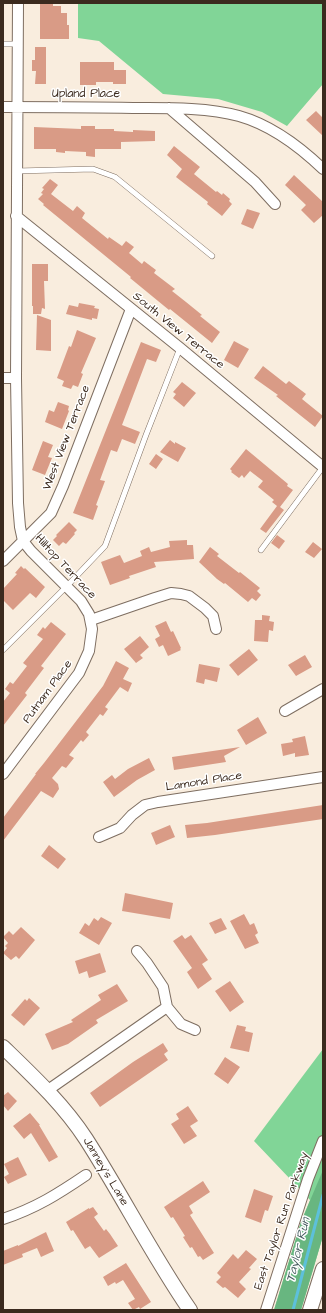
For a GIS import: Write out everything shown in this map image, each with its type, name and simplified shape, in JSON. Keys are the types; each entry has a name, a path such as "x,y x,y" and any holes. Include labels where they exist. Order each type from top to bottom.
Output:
{"main road":[{"name":"Janney's Lane","path":"3,1047 48,1090 85,1138 166,1274 190,1310"},
{"path":"310,1310 323,1269"}],"street":[{"name":"Hilltop Terrace","path":"18,3 16,378 18,503 20,527 23,541 30,551 67,586 86,607 91,620"},
{"name":"Upland Place","path":"3,107 169,108 219,112 239,116 264,126 302,151 323,169"},
{"path":"169,108 254,182 275,204"},
{"name":"South View Terrace","path":"16,216 180,348 323,467"},
{"name":"West View Terrace","path":"3,561 51,513 63,486 131,309"},
{"path":"3,378 16,378"},
{"path":"91,620 154,598 171,594 181,594 189,596 205,608 213,616 216,629"},
{"name":"Putnam Place","path":"3,774 79,674 90,651 92,629 91,620"},
{"path":"285,711 323,688"},
{"name":"Lamond Place","path":"99,837 120,828 132,815 145,805 323,777"},
{"path":"137,951 148,963 163,987 167,1007 181,1024 194,1030"},
{"path":"48,1090 167,1007"},
{"name":"East Taylor Run Parkway","path":"266,1310 308,1179 323,1141"},
{"path":"3,1218 32,1208 57,1195 86,1175"}],"lane":[{"path":"3,44 18,44"},
{"path":"17,171 93,169 114,177 212,256"},
{"path":"3,650 105,546 180,348"},
{"path":"262,550 323,467"}],"green space":[{"path":"78,3 323,3 323,84 287,126 262,112 218,99 163,94 99,41 78,38"},
{"path":"323,1049 323,1236 301,1310 274,1310 301,1222 310,1200 254,1141"},
{"path":"323,1170 323,1236 301,1310 274,1310 301,1222"}],"building":[{"path":"40,3 53,3 53,6 61,6 61,13 67,13 69,39 40,39"},
{"path":"35,47 46,47 46,84 35,84 36,71 32,71 32,60 35,60"},
{"path":"80,62 114,62 114,70 126,70 126,84 96,82 96,85 80,85"},
{"path":"316,111 323,118 323,136 306,120"},
{"path":"81,126 95,126 95,129 114,129 114,131 155,131 155,141 121,142 121,149 95,149 95,157 86,156 86,152 65,151 65,153 56,152 56,149 34,149 34,127 81,129"},
{"path":"174,146 200,167 194,174 216,192 217,191 222,195 223,193 230,199 229,201 232,204 222,216 207,204 208,202 176,177 182,169 167,155"},
{"path":"294,175 323,202 323,215 314,223 301,210 306,205 285,185"},
{"path":"50,179 58,185 51,194 73,211 77,206 85,213 82,218 108,239 109,237 122,246 126,241 134,247 129,253 142,264 144,261 156,270 154,273 175,289 172,291 202,315 200,316 220,332 212,343 170,309 169,310 43,205 44,204 38,199 43,194 41,193 44,189 42,188"},
{"path":"247,209 260,213 253,229 241,224"},
{"path":"32,264 48,264 48,281 44,281 45,309 42,308 41,314 33,314"},
{"path":"79,303 95,306 94,308 99,309 97,319 92,318 92,320 66,314 69,305 78,307"},
{"path":"37,315 51,320 51,351 36,350"},
{"path":"77,330 96,338 81,373 83,374 78,387 73,385 71,389 62,386 64,381 57,378 69,346 71,347"},
{"path":"234,341 249,349 238,368 224,360"},
{"path":"141,342 161,350 156,362 147,359 122,425 140,432 135,444 122,439 117,452 111,450 100,480 105,481 96,505 98,506 93,520 73,513"},
{"path":"263,366 286,384 289,381 306,394 302,399 323,416 315,427 276,396 278,395 254,378"},
{"path":"182,382 196,393 184,407 173,398 176,394 173,392"},
{"path":"58,402 69,406 69,411 62,429 45,422 49,410 54,412"},
{"path":"170,440 175,444 175,442 186,448 178,462 160,452"},
{"path":"43,441 53,445 48,457 52,458 45,475 32,470"},
{"path":"246,449 288,484 287,486 293,490 280,507 284,510 266,533 260,529 277,506 272,502 274,500 258,487 263,481 250,471 244,478 242,475 239,478 231,472 232,471 230,469"},
{"path":"156,454 163,459 156,469 149,464"},
{"path":"69,522 77,530 66,544 63,542 59,546 53,540"},
{"path":"277,535 285,541 279,549 271,543"},
{"path":"187,540 187,545 193,545 194,559 154,562 156,567 129,576 130,578 110,585 101,562 120,555 124,563 142,556 140,551 149,547 151,552 170,547 169,541"},
{"path":"313,542 322,549 314,558 305,552"},
{"path":"210,547 219,554 217,556 260,588 257,591 261,595 256,601 252,598 248,602 225,583 224,584 217,579 199,562"},
{"path":"21,566 45,587 36,598 30,593 13,610 3,600 3,589 17,574 15,573"},
{"path":"262,615 270,616 269,621 274,622 273,631 269,630 268,642 254,641 255,620 262,620"},
{"path":"166,621 171,632 173,631 181,648 181,650 168,656 163,645 159,647 155,639 160,636 155,626"},
{"path":"51,622 66,634 41,666 44,668 25,693 27,695 3,726 3,702 10,693 5,689 10,682 13,684 27,666 23,663 43,639 37,635 43,627 45,629"},
{"path":"140,636 149,647 140,655 143,658 136,663 124,649"},
{"path":"249,649 258,660 238,676 229,665"},
{"path":"305,655 312,667 296,676 288,665"},
{"path":"116,661 129,668 123,679 132,683 128,692 120,687 105,707 108,709 103,716 100,714 86,732 89,735 83,742 81,740 69,755 74,758 66,768 62,766 52,778 58,784 59,789 53,798 41,791 3,841 3,818 103,686"},
{"path":"199,664 220,668 217,682 205,679 204,684 196,682"},
{"path":"258,717 267,733 246,745 237,730"},
{"path":"305,736 309,755 295,757 295,753 283,756 281,744 293,742 292,739"},
{"path":"240,747 224,756 226,762 174,770 172,757"},
{"path":"149,758 155,770 137,780 114,797 103,782 112,775 115,779 128,769"},
{"path":"323,805 323,819 187,838 185,825"},
{"path":"170,825 175,837 156,845 151,833"},
{"path":"49,845 66,859 58,869 41,856"},
{"path":"125,893 173,903 170,919 122,911"},
{"path":"244,914 250,925 254,923 258,933 255,935 259,943 245,949 230,921"},
{"path":"101,917 112,923 99,945 79,933 85,923 89,926 94,918 98,921"},
{"path":"221,918 227,929 215,934 209,923"},
{"path":"21,927 35,940 19,959 16,956 11,960 3,953 7,948 5,946 8,943 3,937 9,931 13,935"},
{"path":"182,935 185,939 191,935 208,960 202,964 212,979 198,989 187,972 192,968 173,941"},
{"path":"100,953 106,972 89,978 87,971 79,974 75,961"},
{"path":"230,981 244,1002 230,1012 215,991"},
{"path":"117,984 128,1001 96,1020 98,1023 68,1044 52,1050 45,1034 73,1022 71,1020 101,1000 98,995"},
{"path":"29,998 40,1008 24,1026 11,1015 25,999 27,1001"},
{"path":"237,1025 246,1027 245,1031 253,1033 249,1052 230,1048"},
{"path":"163,1043 168,1051 164,1054 168,1060 100,1107 90,1093 133,1062"},
{"path":"225,1057 240,1067 228,1084 214,1074"},
{"path":"8,1092 17,1101 8,1111 3,1105 3,1096"},
{"path":"188,1106 198,1121 190,1126 197,1136 184,1144 171,1124 179,1119 176,1114"},
{"path":"30,1113 40,1125 58,1157 49,1162 31,1133 24,1139 13,1126"},
{"path":"18,1157 27,1175 8,1184 4,1177 9,1174 4,1164"},
{"path":"203,1181 210,1192 189,1206 193,1213 190,1215 214,1253 203,1260 200,1256 198,1257 192,1247 190,1248 183,1237 185,1236 173,1217 171,1218 164,1207"},
{"path":"254,1189 273,1196 268,1211 265,1210 261,1223 245,1217"},
{"path":"93,1207 98,1214 94,1217 104,1231 106,1229 118,1246 99,1258 90,1246 85,1249 66,1222"},
{"path":"46,1232 54,1251 41,1257 37,1248 22,1254 23,1257 3,1265 3,1251 18,1246"},
{"path":"246,1250 257,1259 249,1268 251,1269 239,1282 246,1289 238,1298 225,1287 223,1288 216,1282 221,1277 217,1273 233,1254 238,1259"},
{"path":"126,1263 151,1302 140,1309 139,1307 133,1310 128,1303 135,1299 123,1280 108,1286 103,1277"}],"waterway":[{"name":"Taylor Run","path":"293,1310 323,1195"}]}
